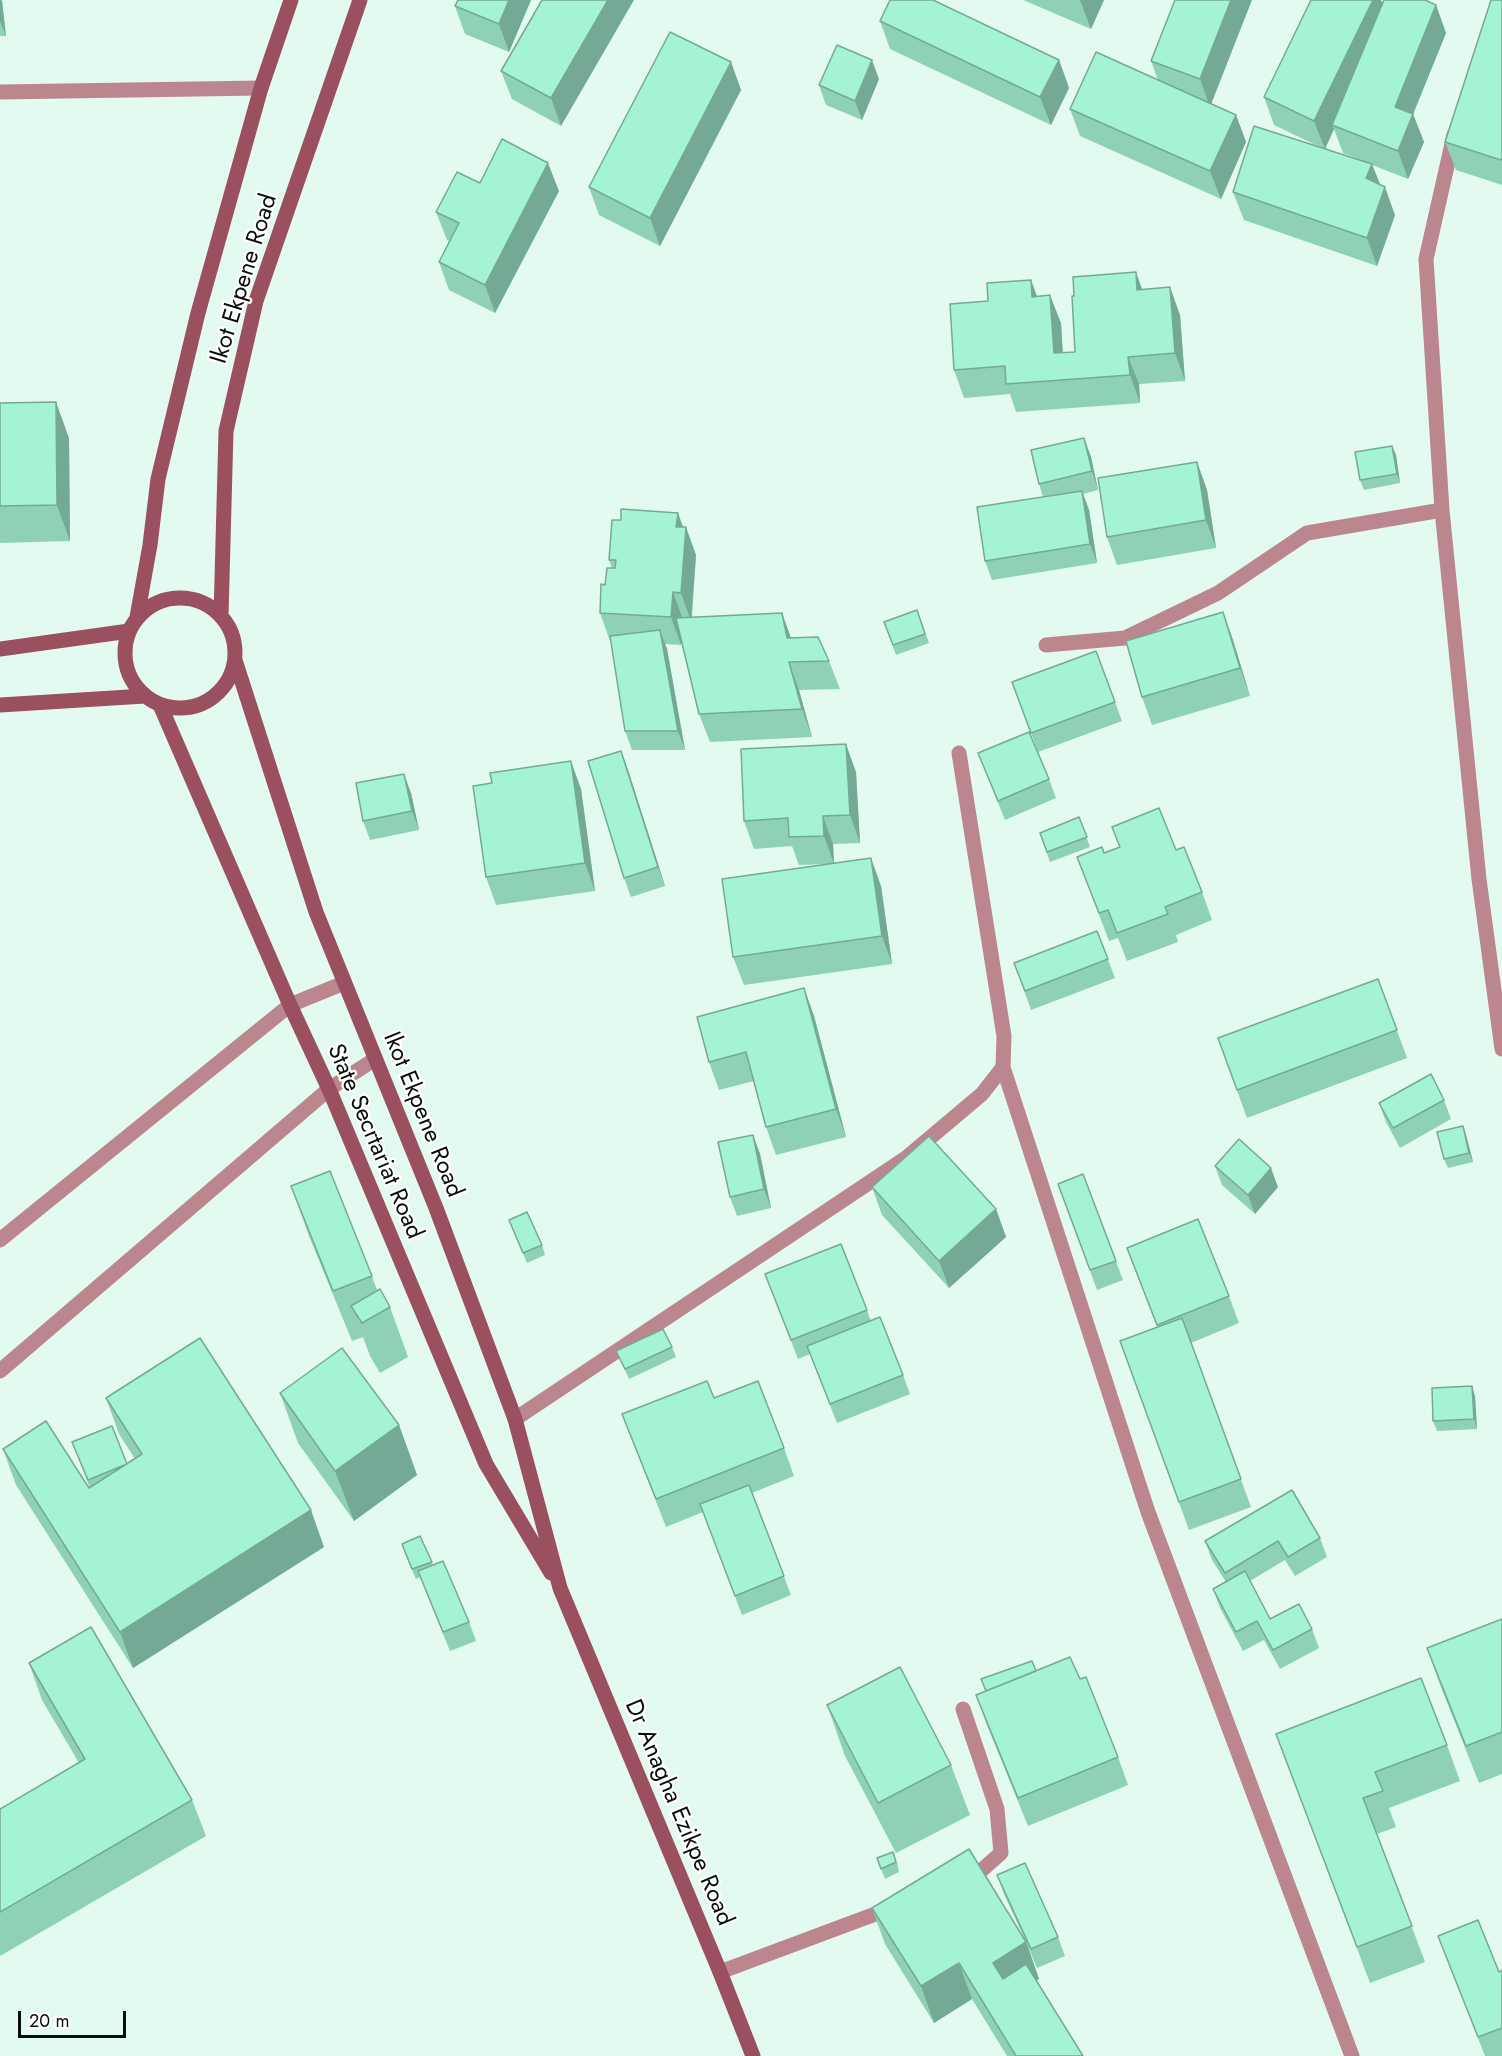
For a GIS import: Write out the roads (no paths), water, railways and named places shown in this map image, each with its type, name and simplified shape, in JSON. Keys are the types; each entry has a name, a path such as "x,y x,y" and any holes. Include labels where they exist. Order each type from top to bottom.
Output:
{"street":[{"path":"0,648 12,648 133,624 156,603 179,598 202,602 221,616 233,636 235,660 230,679 217,694 200,705 180,708 160,705 145,696 130,678 125,655 133,624 150,545 158,479 198,314 261,88 291,0"},
{"name":"Ikot Ekpene Road","path":"221,616 226,431 256,301 360,0"},
{"path":"0,92 261,88"},
{"path":"1457,122 1426,260 1442,510 1479,879 1502,1049"},
{"path":"1046,645 1125,638 1218,593 1306,533 1442,510"},
{"name":"Ikot Ekpene Road","path":"235,660 316,912 436,1208 515,1419 560,1588"},
{"path":"0,705 145,696"},
{"name":"State Secrtariat Road","path":"160,705 290,1005 329,1089 486,1464 560,1588"},
{"path":"959,753 1004,1036 1003,1067 1148,1512 1352,2056"},
{"path":"0,1240 290,1005 344,982"},
{"path":"0,1371 329,1089 375,1059"},
{"path":"515,1419 906,1158 982,1094 1003,1067"},
{"name":"Dr Anagha Ezikpe Road","path":"560,1588 753,2056"},
{"path":"952,1885 974,1877 1001,1853 997,1809 963,1709"},
{"path":"720,1972 908,1902"}]}
